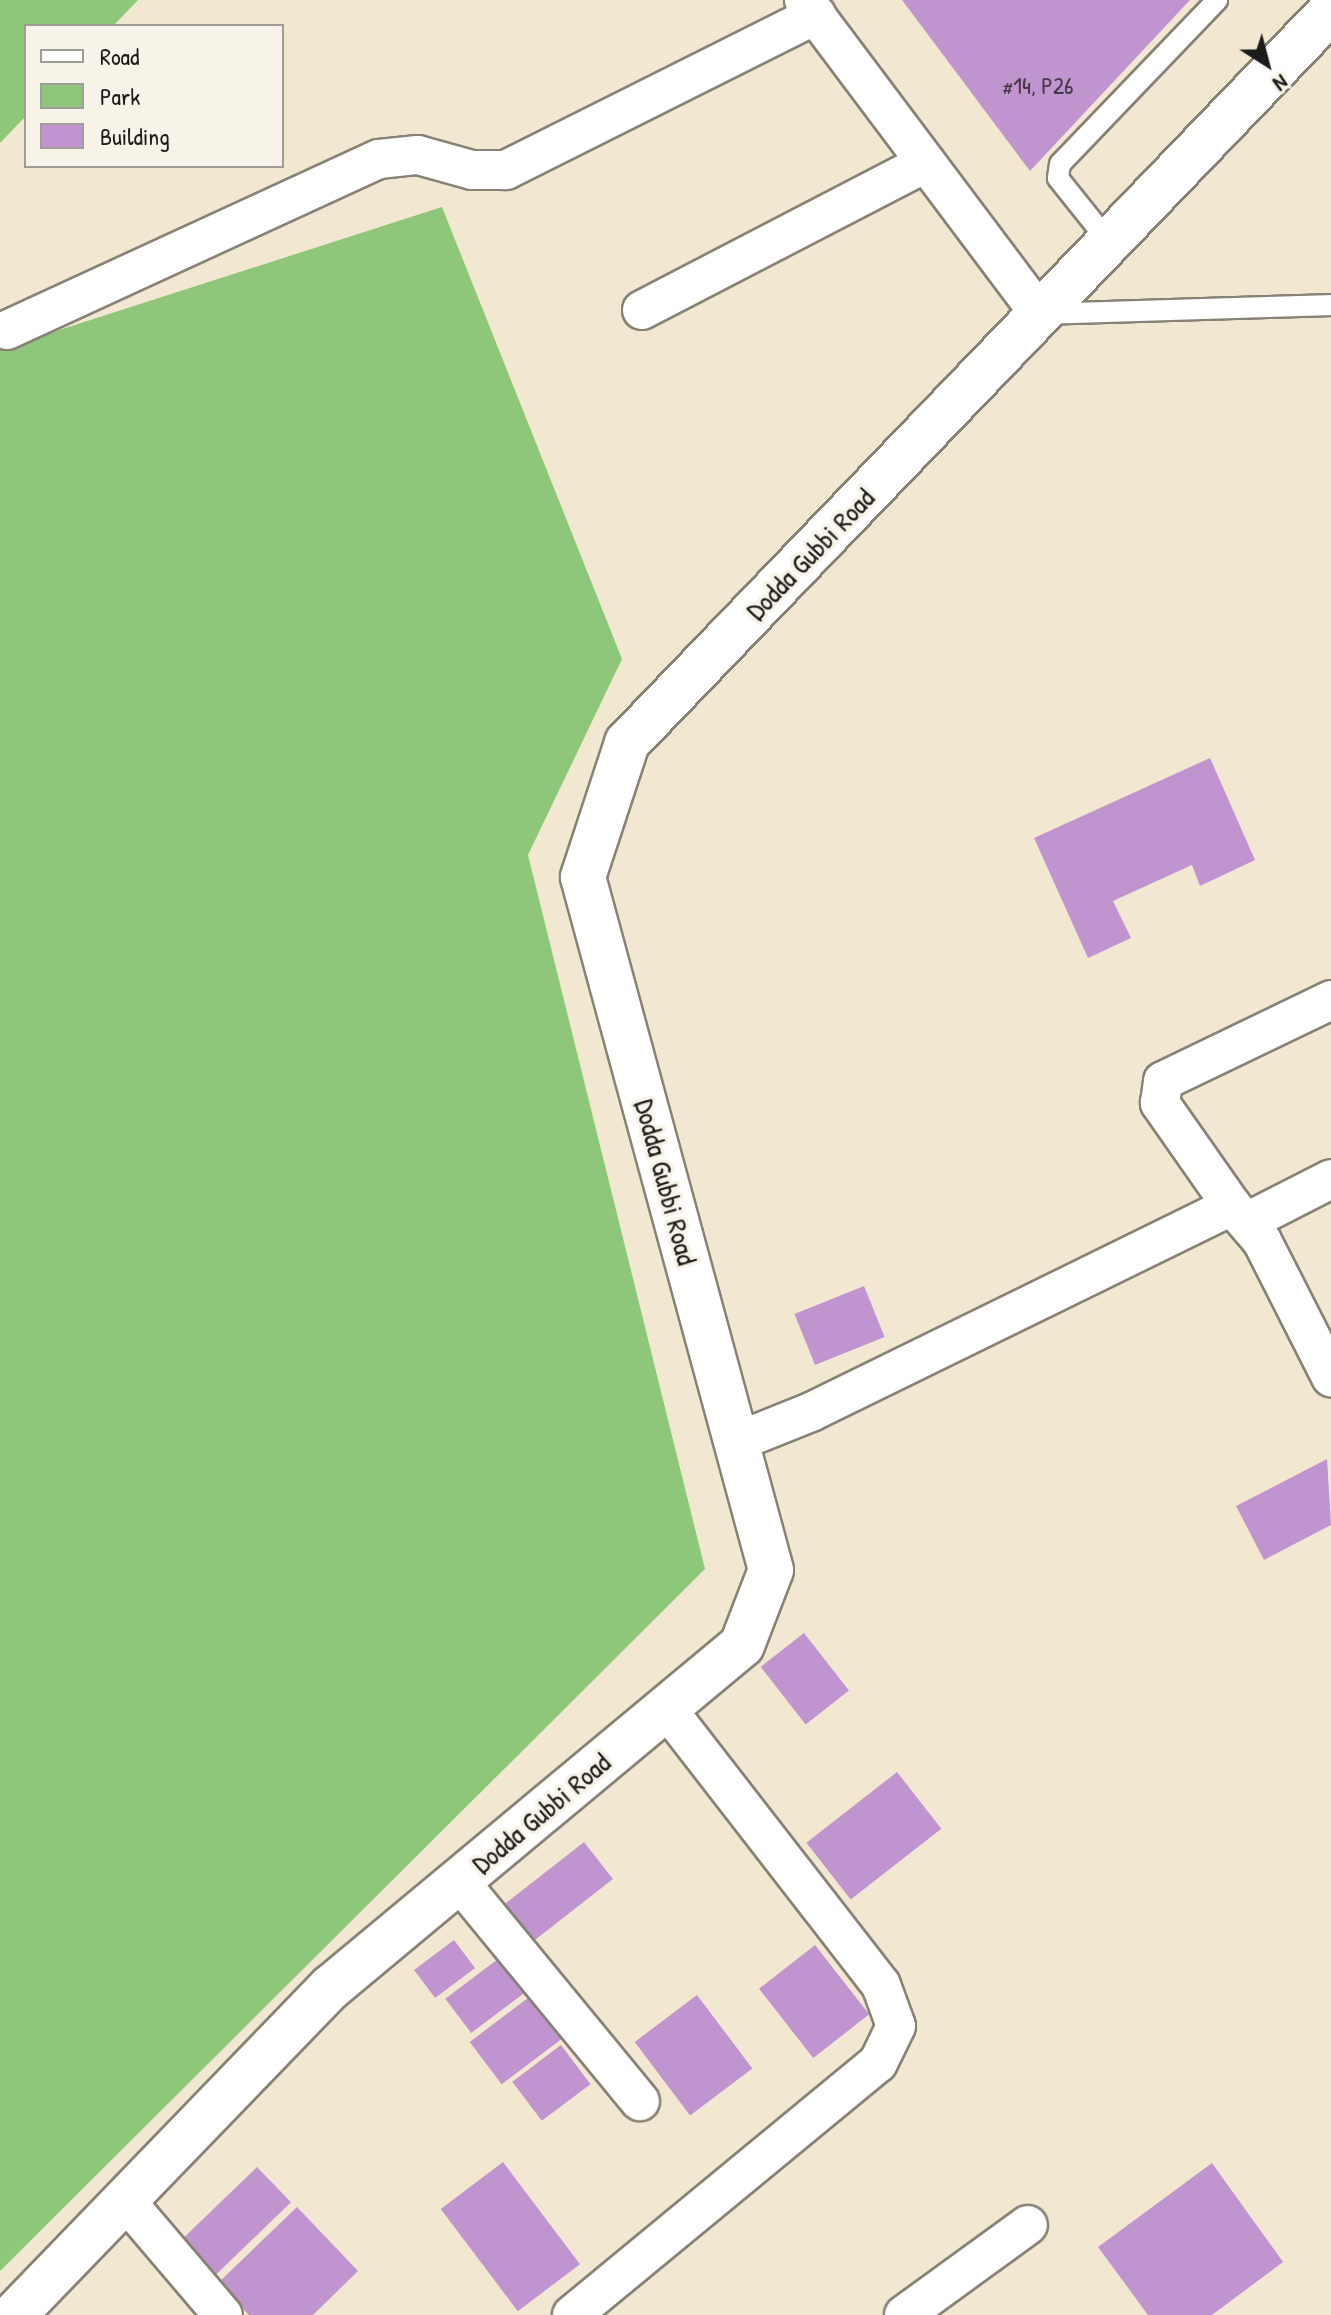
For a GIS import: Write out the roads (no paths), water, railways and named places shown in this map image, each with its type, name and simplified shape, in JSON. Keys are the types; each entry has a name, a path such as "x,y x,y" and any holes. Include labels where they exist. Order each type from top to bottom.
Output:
{"street":[{"path":"7,330 379,159 418,155 472,170 506,170 810,7 1040,314"},
{"name":"Dodda Gubbi Road","path":"14,2315 330,1988 742,1645 771,1570 583,877 627,743 1331,11"},
{"path":"642,310 926,163"},
{"path":"1331,1000 1163,1081 1158,1091 1160,1103 1240,1213 1331,1377"},
{"path":"736,1442 811,1412 1240,1213 1331,1179"},
{"path":"572,2315 878,2063 896,2026 881,1985 666,1708"},
{"path":"459,1881 640,2101"},
{"path":"125,2200 223,2315"},
{"path":"904,2315 1028,2225"}],"lane":[{"path":"1109,242 1058,178 1060,164 1217,0"},
{"path":"1040,314 1331,305"}]}
